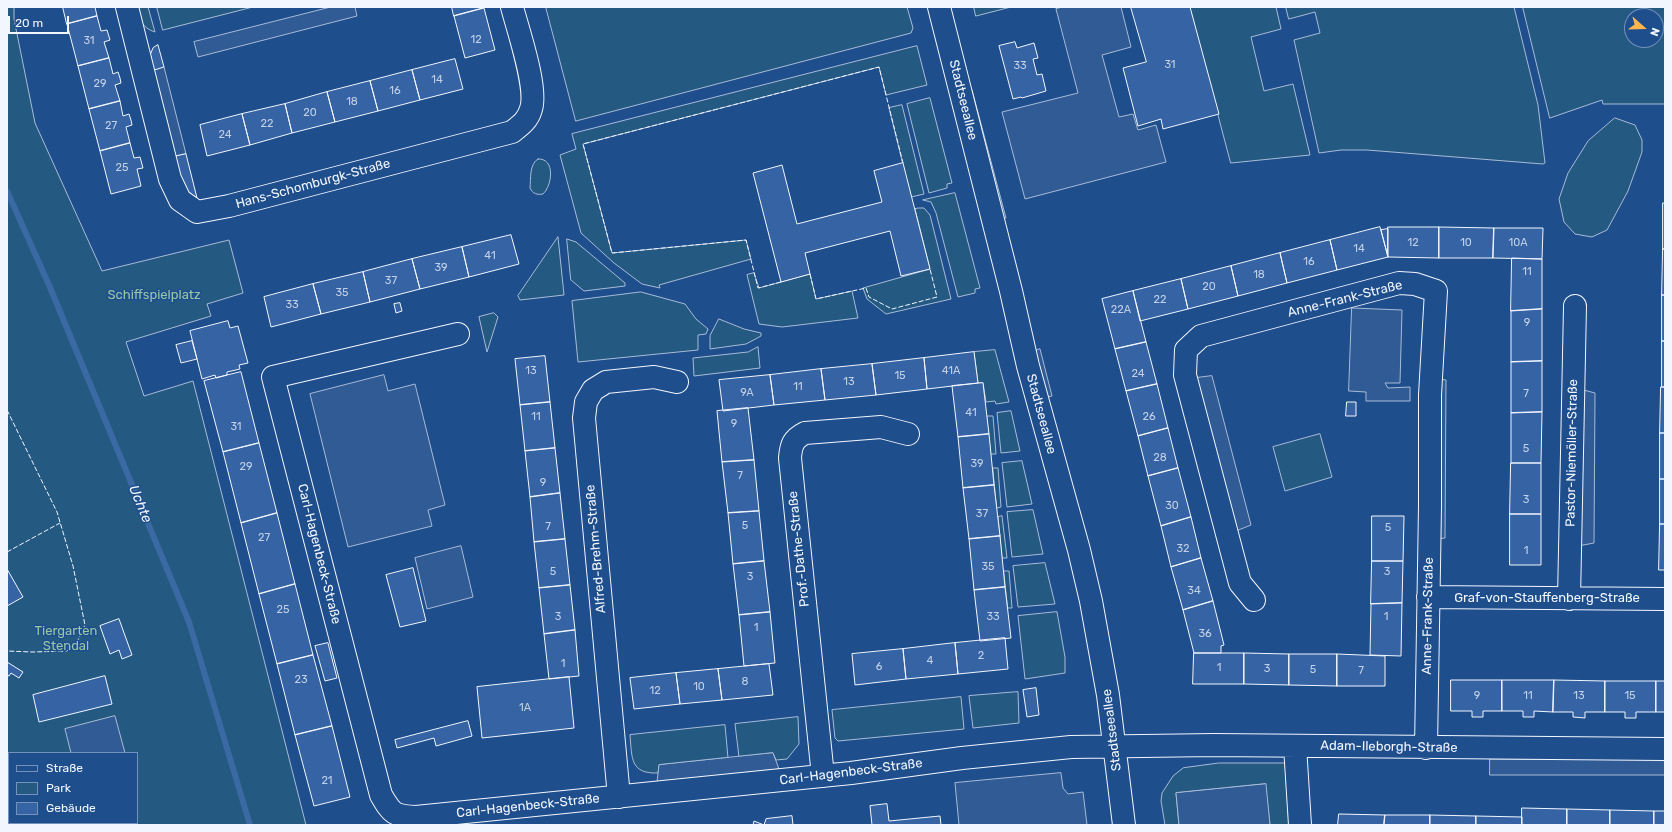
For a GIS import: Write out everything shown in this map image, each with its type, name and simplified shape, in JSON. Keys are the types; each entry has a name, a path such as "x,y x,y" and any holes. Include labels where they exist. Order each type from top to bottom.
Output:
{"street":[{"name":"Hans-Schomburgk-Straße","path":"127,7 170,179 180,200 197,212 229,206 512,132 524,123 532,108 532,86 512,7"},
{"name":"Stadtseeallee","path":"939,7 1007,276 1028,366 1079,550 1091,600 1107,687 1124,825"},
{"name":"Anne-Frank-Straße","path":"1254,600 1240,583 1185,375 1186,350 1201,336 1399,283 1415,284 1436,291 1430,395 1426,748"},
{"name":"Pastor-Niemöller-Straße","path":"1569,599 1575,306"},
{"name":"Carl-Hagenbeck-Straße","path":"458,334 273,377 381,795 390,811 400,816 416,817 823,776 962,758 1071,747 1114,747"},
{"name":"Alfred-Brehm-Straße","path":"619,797 585,412 586,402 593,390 606,382 654,377 677,382"},
{"name":"Prof.-Dathe-Straße","path":"823,776 790,458 792,444 797,437 805,433 880,427 908,434"},
{"name":"Graf-von-Stauffenberg-Straße","path":"1428,597 1665,599"},
{"name":"Adam-Ileborgh-Straße","path":"1114,747 1295,746 1665,749"},
{"path":"1295,746 1300,825"}],"green space":[{"path":"7,7 14,7 14,19 35,123 102,271 229,240 243,293 207,304 211,316 126,342 144,396 193,381 306,825 7,825"},
{"path":"148,7 155,32 144,26 142,23 135,8"},
{"path":"157,7 253,7 163,30"},
{"path":"546,7 907,7 913,28 911,33 576,121"},
{"path":"974,7 1011,7 976,16"},
{"path":"1190,7 1276,7 1281,29 1251,37 1264,91 1293,84 1310,155 1231,163"},
{"path":"1286,7 1514,7 1538,105 1545,163 1367,150 1341,150 1319,153 1294,40 1320,33 1315,12 1289,19"},
{"path":"1523,7 1665,7 1665,104 1603,104 1602,100 1550,118"},
{"path":"917,46 927,85 886,95 879,67 583,144 612,253 746,240 751,259 659,285 660,288 642,284 614,263 581,233 560,155 576,149 572,134"},
{"path":"930,98 952,183 947,184 947,188 929,193 907,104"},
{"path":"902,105 924,194 911,197 889,108"},
{"path":"1615,118 1635,125 1642,140 1642,152 1628,191 1607,230 1592,237 1575,234 1564,222 1559,199 1568,173 1588,141"},
{"path":"538,159 544,160 548,163 551,173 549,185 543,194 534,193 530,188 533,164"},
{"path":"955,193 980,288 975,289 975,293 958,297 936,213 931,202 923,200"},
{"path":"924,208 930,215 951,299 886,314 867,299 863,288 930,269 915,209"},
{"path":"558,237 564,295 520,300 518,296"},
{"path":"567,239 576,242 625,283 625,286 584,291 571,280"},
{"path":"754,273 759,288 810,274 816,299 852,291 858,318 782,327 759,324 747,275"},
{"path":"641,292 685,304 696,319 708,329 706,334 698,335 698,350 578,362 572,301"},
{"path":"494,313 498,317 487,352 479,317"},
{"path":"719,319 744,329 761,333 761,336 746,344 710,349 710,336"},
{"path":"758,347 760,368 694,376 693,358 748,352"},
{"path":"995,350 1009,402 996,404 995,401 986,402 983,383 978,383 974,352"},
{"path":"1011,411 1020,451 1001,453 997,413"},
{"path":"987,416 993,416 996,454 991,454"},
{"path":"1320,434 1332,477 1285,491 1273,447"},
{"path":"1022,461 1032,504 1007,507 1002,463"},
{"path":"993,468 998,468 1001,507 997,508"},
{"path":"1033,510 1043,554 1012,557 1007,512"},
{"path":"1002,516 1007,558 1002,558 998,517"},
{"path":"1045,563 1055,604 1018,607 1013,566"},
{"path":"1004,571 1009,571 1012,608 1008,608"},
{"path":"1057,612 1065,657 1065,673 1025,679 1018,616"},
{"path":"1018,692 1019,723 973,728 969,696"},
{"path":"961,697 964,729 838,741 835,738 832,710"},
{"path":"798,717 799,744 787,759 776,760 773,753 739,757 735,724"},
{"path":"725,725 728,758 659,765 658,773 642,771 634,763 631,751 630,735"},
{"path":"1219,763 1285,763 1289,825 1270,825 1265,784 1176,793 1179,825 1165,825 1161,801 1162,793 1173,776 1183,768"}],"shaded area":[{"path":"331,7 355,7 357,16 198,57 194,42"},
{"path":"1063,7 1121,7 1131,47 1102,55 1119,117 1133,114 1138,130 1156,125 1166,162 1025,199 1002,112 1078,93 1056,9"},
{"path":"164,67 186,154 173,157 151,71"},
{"path":"972,90 1006,218 1001,219 967,91"},
{"path":"1352,308 1402,310 1400,383 1385,383 1388,388 1410,387 1410,401 1366,401 1366,392 1349,391"},
{"path":"1040,349 1052,396 1047,397 1035,351"},
{"path":"384,375 388,391 415,384 445,505 428,510 432,526 348,547 310,394"},
{"path":"1212,376 1251,525 1236,531 1196,378"},
{"path":"1439,379 1446,380 1445,538 1436,539"},
{"path":"1580,389 1595,393 1594,543 1578,546"},
{"path":"461,546 473,597 427,609 415,558"},
{"path":"115,716 125,752 71,752 65,729"},
{"path":"773,753 779,769 657,782 659,765"},
{"path":"1490,759 1665,759 1665,775 1490,775"},
{"path":"1061,773 1063,788 1068,794 1083,792 1087,825 959,825 955,783"},
{"path":"1266,784 1270,825 1179,825 1176,793"}],"building":[{"path":"63,7 95,7 97,16 67,24"},
{"path":"452,7 484,7 484,8 454,16"},
{"path":"1131,7 1190,7 1219,114 1163,129 1161,119 1138,126 1123,68 1146,62"},
{"path":"484,8 495,50 465,58 454,16"},
{"path":"97,16 101,31 107,30 110,40 104,42 109,58 78,66 67,24"},
{"path":"1015,42 1017,48 1034,43 1038,58 1033,59 1037,75 1042,74 1046,91 1013,99 999,46"},
{"path":"158,45 164,67 151,71 148,60 153,48"},
{"path":"109,58 113,74 118,72 120,78 121,83 115,85 120,101 89,109 78,66"},
{"path":"455,59 463,89 420,100 412,70"},
{"path":"412,70 420,100 378,111 370,81"},
{"path":"370,81 378,111 335,122 327,92"},
{"path":"327,92 335,122 292,133 285,104"},
{"path":"120,101 123,116 129,114 131,120 132,125 126,127 130,143 100,151 89,109"},
{"path":"285,104 292,133 250,145 242,114"},
{"path":"242,114 250,145 207,156 200,125"},
{"path":"130,143 134,158 140,157 143,168 137,169 141,186 111,194 100,151"},
{"path":"186,154 197,198 186,190 173,157"},
{"path":"903,163 930,269 901,276 890,231 805,253 810,274 781,282 753,173 782,165 797,224 882,202 874,171"},
{"path":"1663,203 1665,203 1665,249 1663,249"},
{"path":"1380,227 1388,257 1337,270 1330,240"},
{"path":"1388,227 1439,227 1439,258 1388,257"},
{"path":"1439,227 1494,228 1493,258 1439,258"},
{"path":"1494,228 1543,228 1542,259 1493,258"},
{"path":"1388,229 1388,257 1381,230"},
{"path":"511,235 519,264 469,277 462,247"},
{"path":"1330,240 1337,270 1287,283 1280,253"},
{"path":"462,247 469,277 420,289 412,259"},
{"path":"1663,249 1665,249 1665,295 1662,295"},
{"path":"1280,253 1287,283 1238,296 1231,266"},
{"path":"1512,258 1542,259 1542,309 1511,311"},
{"path":"412,259 420,289 370,302 363,272"},
{"path":"1231,266 1238,296 1188,309 1181,279"},
{"path":"363,272 370,302 321,314 313,284"},
{"path":"1181,279 1188,309 1140,321 1133,291"},
{"path":"313,284 321,314 271,327 264,297"},
{"path":"1133,291 1146,342 1115,349 1102,299"},
{"path":"1662,295 1665,295 1665,341 1662,341"},
{"path":"400,303 402,311 396,313 394,304"},
{"path":"1542,309 1542,361 1511,362 1511,311"},
{"path":"228,321 230,328 238,326 248,363 239,365 240,369 227,372 227,375 216,378 215,375 202,379 190,331"},
{"path":"192,341 197,359 181,363 176,345"},
{"path":"1662,341 1665,341 1665,387 1662,387"},
{"path":"1146,342 1157,384 1126,391 1115,349"},
{"path":"974,352 978,383 927,389 924,358"},
{"path":"545,356 550,402 520,405 515,359"},
{"path":"924,358 927,389 876,395 872,364"},
{"path":"1542,361 1542,412 1511,413 1511,362"},
{"path":"872,364 876,395 825,400 821,369"},
{"path":"821,369 825,400 774,405 770,375"},
{"path":"241,372 259,443 223,452 204,381"},
{"path":"770,375 774,405 723,411 719,380"},
{"path":"983,383 989,434 958,437 952,386"},
{"path":"1157,384 1168,428 1138,436 1126,391"},
{"path":"1661,387 1665,387 1665,433 1660,433"},
{"path":"550,402 555,448 525,451 520,405"},
{"path":"1347,402 1356,402 1356,416 1346,416"},
{"path":"748,408 754,460 722,462 717,411"},
{"path":"1542,412 1541,463 1511,463 1511,413"},
{"path":"1168,428 1178,468 1148,476 1138,436"},
{"path":"1660,433 1665,433 1665,479 1660,479"},
{"path":"989,434 994,485 963,488 958,437"},
{"path":"259,443 277,513 241,523 223,452"},
{"path":"555,448 560,493 530,497 525,451"},
{"path":"754,460 759,511 728,513 722,462"},
{"path":"1511,463 1541,463 1541,514 1510,514"},
{"path":"1178,468 1191,517 1161,526 1148,476"},
{"path":"1660,479 1665,479 1665,524 1660,524"},
{"path":"994,485 1000,536 969,539 963,488"},
{"path":"560,493 565,539 534,542 530,497"},
{"path":"759,511 764,561 733,564 728,513"},
{"path":"277,513 295,584 259,594 241,523"},
{"path":"1510,514 1541,514 1541,565 1510,565"},
{"path":"1372,516 1404,516 1403,561 1372,561"},
{"path":"1191,517 1201,558 1171,567 1161,526"},
{"path":"1660,524 1665,524 1665,570 1659,570"},
{"path":"1000,536 1005,587 974,590 969,539"},
{"path":"565,539 570,585 539,588 534,542"},
{"path":"1201,558 1213,601 1183,610 1171,567"},
{"path":"764,561 770,612 739,615 733,564"},
{"path":"1372,561 1403,561 1402,603 1371,604"},
{"path":"413,568 426,621 400,627 386,575"},
{"path":"7,569 23,597 7,606"},
{"path":"295,584 313,655 277,664 259,594"},
{"path":"570,585 575,630 544,634 539,588"},
{"path":"1005,587 1011,638 980,641 974,590"},
{"path":"1213,601 1224,645 1221,646 1221,653 1194,653 1183,610"},
{"path":"1402,603 1401,656 1370,655 1371,604"},
{"path":"770,612 775,663 744,666 739,615"},
{"path":"119,619 132,655 122,659 119,650 110,654 100,626"},
{"path":"575,630 579,676 549,679 544,634"},
{"path":"1005,638 1008,669 958,674 955,643"},
{"path":"328,643 337,678 325,681 315,646"},
{"path":"955,643 958,674 906,679 903,649"},
{"path":"903,649 906,679 855,685 852,654"},
{"path":"1194,653 1244,653 1244,684 1193,684"},
{"path":"1244,653 1289,654 1289,685 1244,684"},
{"path":"1289,654 1337,654 1337,686 1289,685"},
{"path":"1337,654 1385,656 1385,686 1337,686"},
{"path":"313,655 332,726 295,735 277,664"},
{"path":"7,662 23,672 19,678 11,673 9,676 7,675"},
{"path":"769,664 773,695 722,700 718,669"},
{"path":"718,669 722,700 680,704 676,673"},
{"path":"676,673 680,704 634,709 630,678"},
{"path":"105,676 112,704 39,722 33,695"},
{"path":"569,677 574,728 482,738 477,687"},
{"path":"1451,680 1502,680 1502,711 1483,711 1483,717 1472,717 1472,711 1451,711"},
{"path":"1502,680 1554,680 1553,712 1534,711 1534,717 1523,717 1523,711 1502,711"},
{"path":"1554,680 1605,681 1605,712 1585,712 1585,718 1573,717 1573,712 1553,712"},
{"path":"1605,681 1656,681 1656,712 1636,712 1636,718 1625,718 1625,712 1605,712"},
{"path":"1656,681 1665,681 1665,712 1656,712"},
{"path":"1036,688 1039,715 1027,717 1023,690"},
{"path":"468,721 472,736 436,746 434,738 397,748 395,740"},
{"path":"332,726 350,797 314,806 295,735"},
{"path":"887,804 889,821 940,816 941,825 872,825 870,806"},
{"path":"1522,808 1567,809 1567,825 1522,825"},
{"path":"1567,809 1610,810 1610,825 1567,825"},
{"path":"1610,810 1654,811 1654,825 1610,825"},
{"path":"1654,811 1665,811 1665,825 1654,825"},
{"path":"1339,814 1385,815 1384,825 1338,825"},
{"path":"1385,815 1430,815 1430,825 1384,825"},
{"path":"1430,815 1476,816 1476,825 1430,825"},
{"path":"792,816 793,825 764,825 766,819"},
{"path":"1476,816 1522,817 1522,825 1476,825"},
{"path":"754,821 764,825 753,825"}],"waterway":[{"name":"Uchte","path":"7,191 49,285 189,622 250,825"}],"fence":[{"path":"781,282 758,288 746,240 612,253 583,144 879,67 903,163"},
{"path":"810,274 816,299 866,288 869,297 892,309 937,297 930,269"},
{"path":"7,410 57,512 73,566 85,625 78,640 67,651 7,651"},
{"path":"7,552 60,523"}],"park label":[{"name":"Schiffspielplatz","path":"154,295"},
{"name":"Tiergarten Stendal","path":"66,638"}]}
